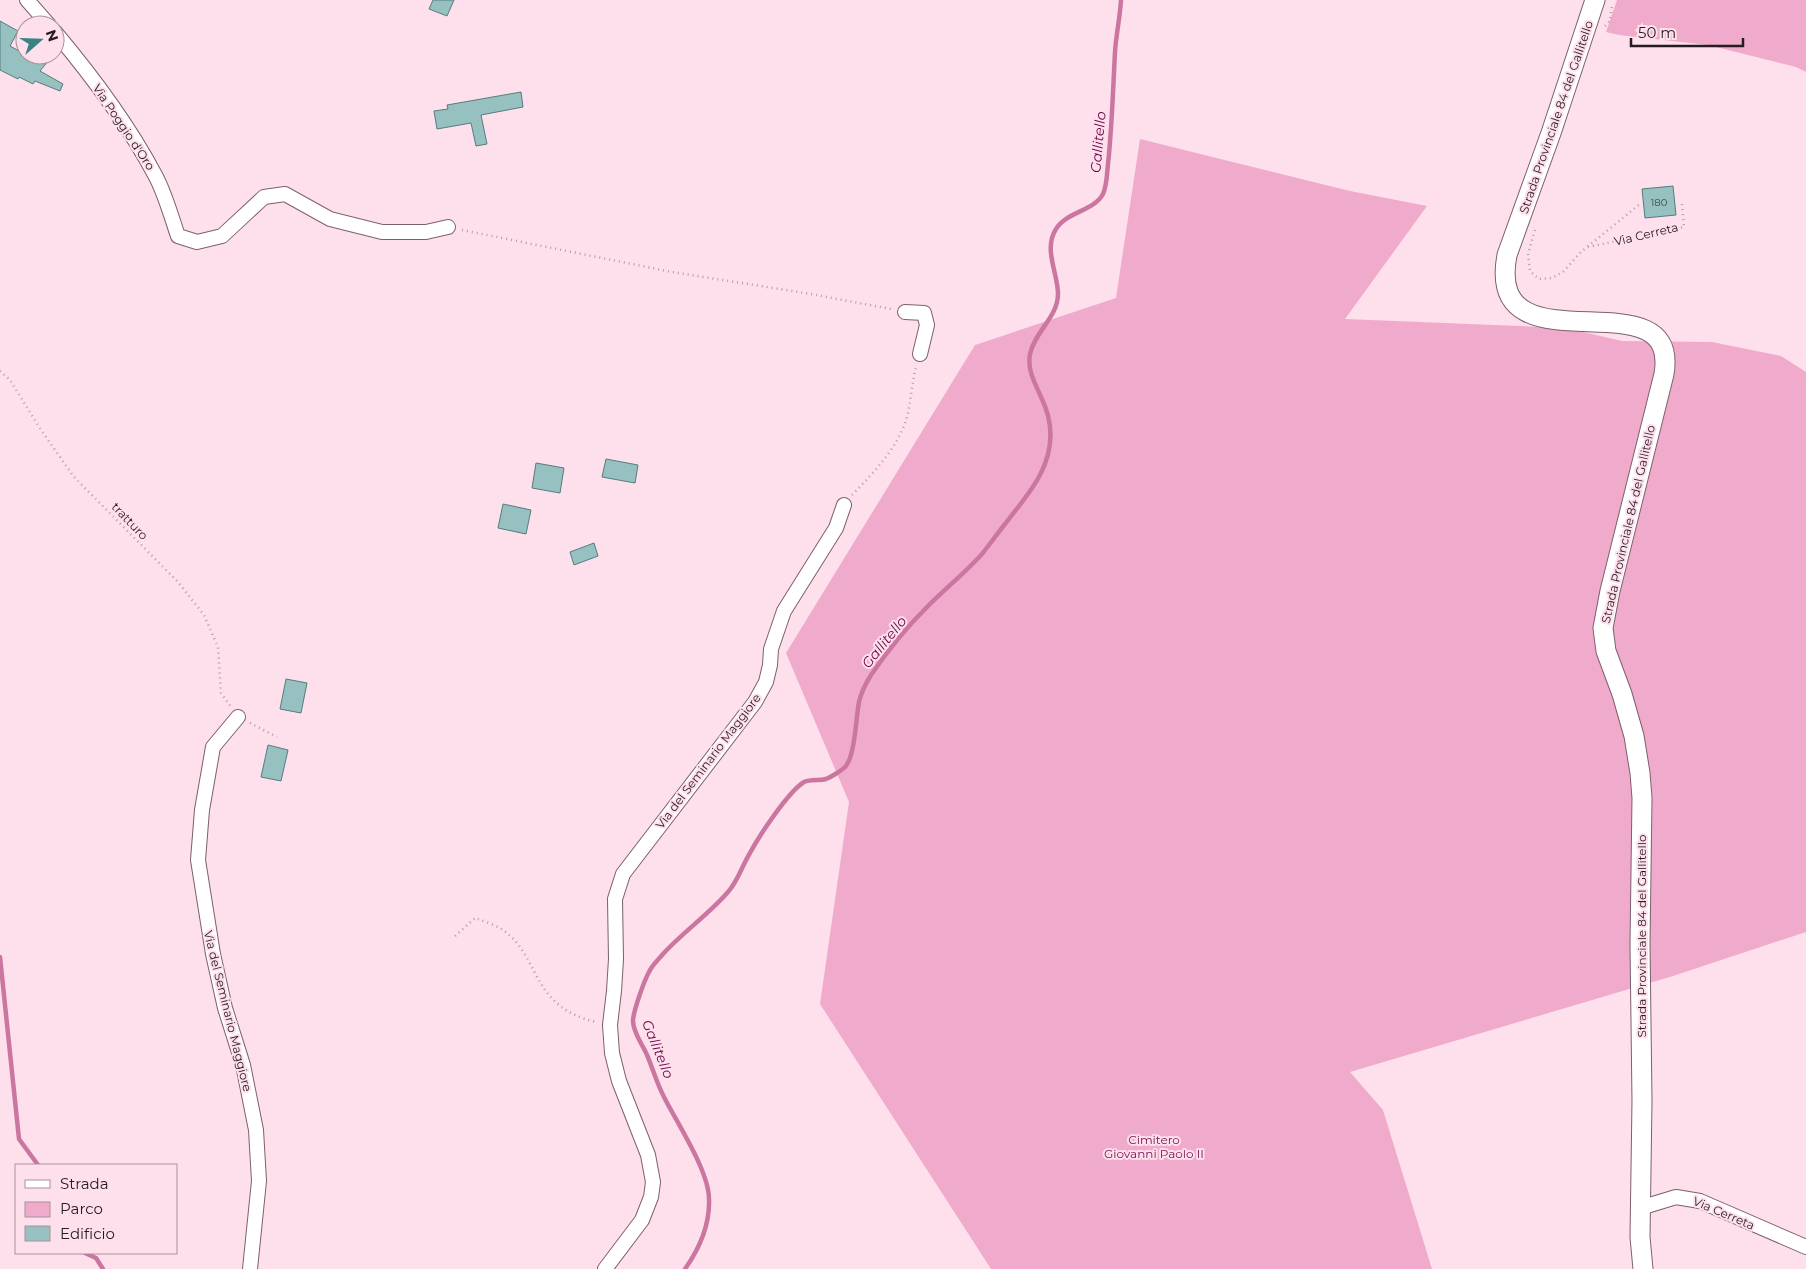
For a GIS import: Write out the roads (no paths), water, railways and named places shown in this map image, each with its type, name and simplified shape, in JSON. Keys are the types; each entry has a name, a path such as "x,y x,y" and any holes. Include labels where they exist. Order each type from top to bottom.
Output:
{"street":[{"path":"27,0 40,15"},
{"name":"Strada Provinciale 84 del Gallitello","path":"1595,0 1558,115 1507,255 1505,277 1512,298 1518,306 1529,313 1556,320 1627,324 1642,327 1658,338 1665,355 1664,374 1608,599 1603,628 1606,651 1622,694 1634,736 1641,785 1640,944 1642,1101 1640,1208 1643,1269"},
{"name":"Via Poggio d'Oro","path":"65,44 124,124 156,176 178,236 197,242 222,236 264,197 285,194 330,218 382,232 426,232 448,227"},
{"path":"905,312 924,313 927,325 920,354"},
{"name":"Via del Seminario Maggiore","path":"604,1269 642,1220 651,1197 653,1182 648,1155 619,1082 612,1053 610,1025 616,959 615,899 623,874 755,702 766,682 771,650 784,612 836,528 844,505"},
{"name":"Via del Seminario Maggiore","path":"238,717 213,746 202,810 198,860 213,954 225,1008 243,1065 256,1130 259,1181 250,1269"},
{"name":"Via Cerreta","path":"1640,1208 1676,1197 1688,1198 1700,1201 1806,1247"}],"waterway":[{"name":"Gallitello","path":"685,1269 695,1253 706,1227 709,1208 708,1188 698,1161 662,1092 647,1055 638,1039 633,1017 639,996 650,969 655,963 731,888 760,836 797,787 804,782 826,779 845,767 853,746 860,699 871,675 913,622 982,554 1028,495 1040,475 1047,456 1050,427 1045,407 1031,371 1030,354 1036,338 1050,317 1057,302 1058,294 1051,253 1052,237 1056,229 1066,219 1099,200 1105,187 1121,0"},
{"path":"0,957 19,1139 37,1164"},
{"path":"87,1254 96,1258 103,1269"}],"park label":[{"name":"Cimitero Giovanni Paolo II","path":"1154,1146"}]}
